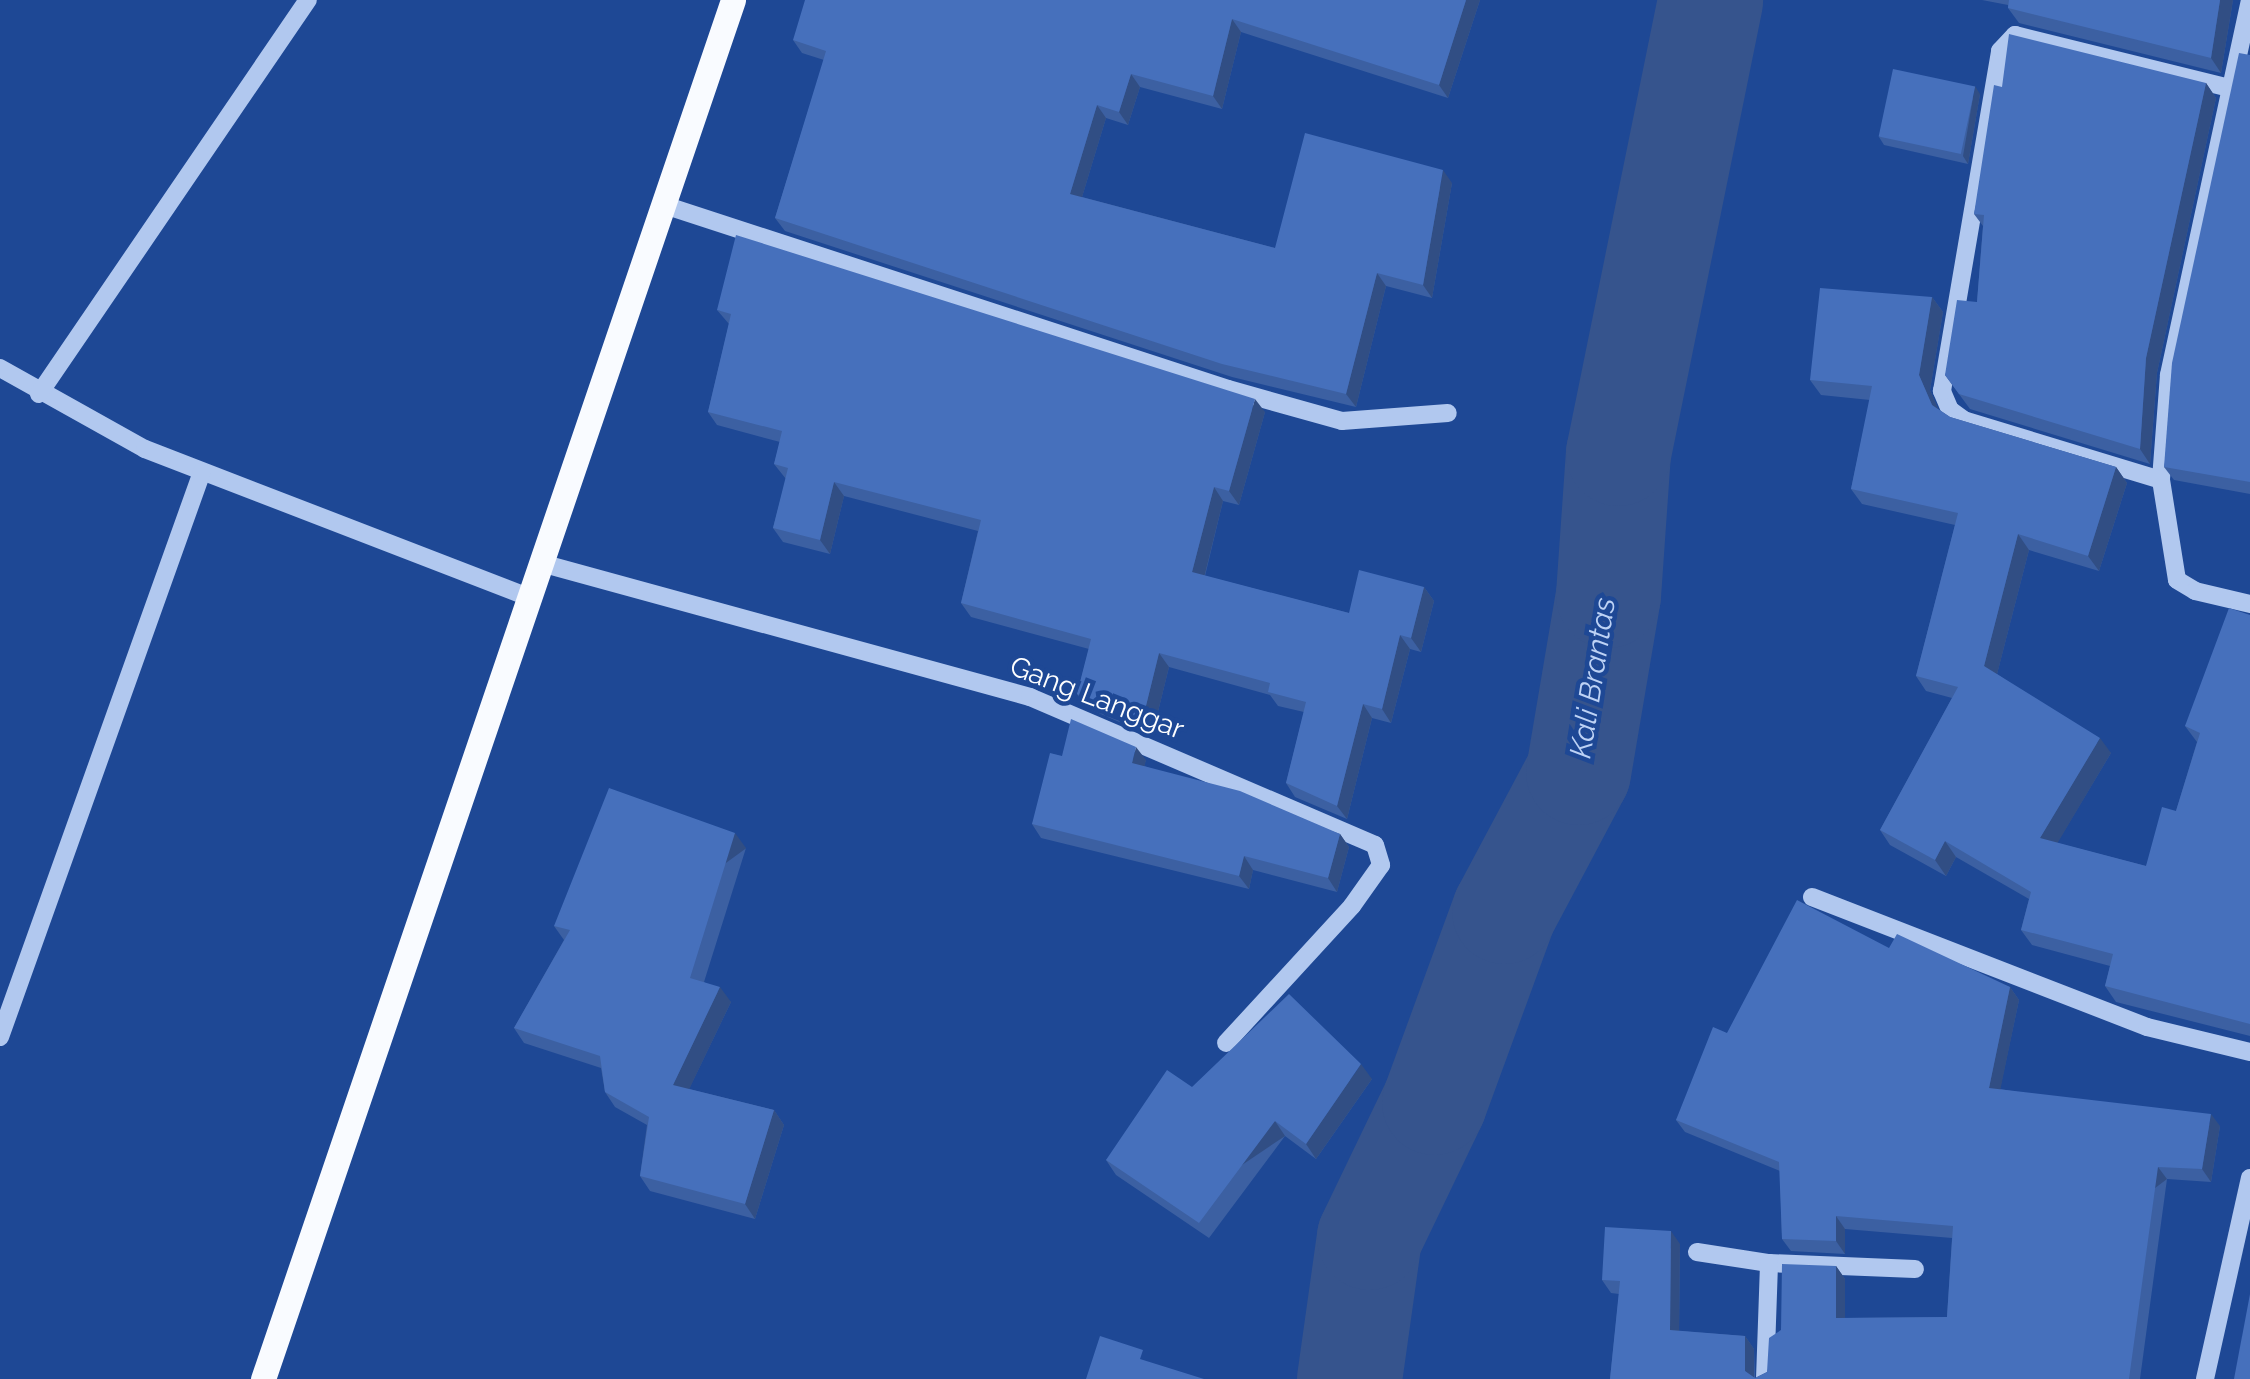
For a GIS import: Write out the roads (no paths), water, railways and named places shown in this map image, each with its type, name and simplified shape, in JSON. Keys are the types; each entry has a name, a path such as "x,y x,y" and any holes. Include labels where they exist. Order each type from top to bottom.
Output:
{"main road":[{"path":"263,1379 733,0"}],"street":[{"path":"39,394 308,0"},
{"path":"2250,0 2169,375 2160,480 2177,580 2195,591 2250,604"},
{"path":"2160,480 1964,420 1950,410 1942,392 2000,51 2015,36 2229,88"},
{"path":"662,204 1110,346 1228,390 1342,421 1448,413"},
{"path":"0,368 39,394 202,472 529,598"},
{"path":"0,1037 202,472"},
{"name":"Gang Langgar","path":"541,563 1030,697 1375,844 1381,866 1352,906 1226,1043"},
{"path":"1812,897 2147,1027 2250,1052"},
{"path":"2205,1379 2250,1178"},
{"path":"1696,1252 1769,1262 1914,1269"},
{"path":"1766,1379 1769,1262"}],"waterway":[{"name":"Kali Brantas","path":"1349,1379 1369,1237 1434,1102 1504,911 1578,772 1608,595 1618,453 1710,0"}]}
